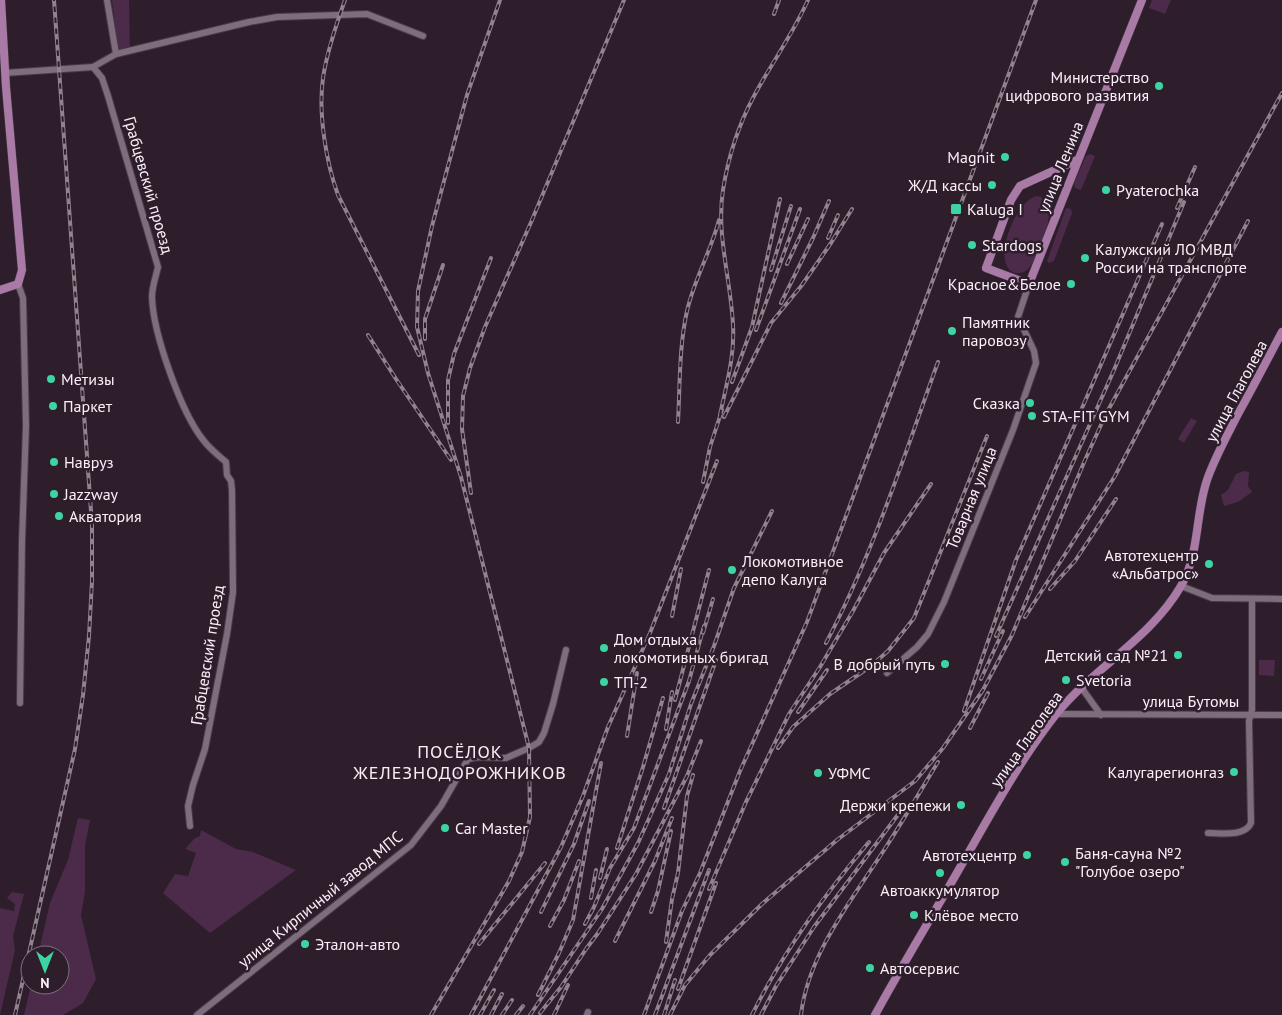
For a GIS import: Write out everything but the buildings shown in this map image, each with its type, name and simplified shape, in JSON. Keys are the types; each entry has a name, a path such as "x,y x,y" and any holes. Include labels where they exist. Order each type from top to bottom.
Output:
{"main road":[{"path":"0,290 18,284 22,270 3,73 1,0"},
{"name":"улица Ленина","path":"1029,284 1142,0"},
{"path":"1029,284 986,268 1011,200 1020,186 1077,160"},
{"name":"улица Глаголева","path":"875,1015 1004,793 1057,714 1081,687 1151,627 1181,586 1191,566 1206,482 1221,446 1282,332"}],"street":[{"path":"107,0 116,54"},
{"path":"3,73 93,67 116,54 277,17 367,14 423,36"},
{"name":"Грабцевский проезд","path":"93,67 102,78 111,105 158,266 152,295 154,317 171,376 189,418 204,442 226,462 227,475 231,481 233,592 227,634 204,749 188,806 190,826"},
{"path":"18,284 22,298 26,426 22,541 20,703"},
{"name":"улица Ленина","path":"1018,317 1029,284"},
{"name":"Товарная улица","path":"887,673 917,647 928,634 944,602 1013,430 1036,363 1034,350 1018,317"},
{"path":"1181,586 1212,598 1282,599"},
{"path":"1208,833 1241,832 1249,828 1250,823 1252,599"},
{"name":"улица Кирпичный завод МПС","path":"197,1015 411,845 442,806 468,760 479,757 506,758 539,742 544,734 553,704 566,650"},
{"path":"1081,687 1101,715"},
{"name":"улица Бутомы","path":"1057,714 1282,715"}],"shaded area":[{"path":"112,0 129,0 130,49 118,50"},
{"path":"1152,0 1171,0 1165,14 1149,8"},
{"path":"1090,154 1095,156 1081,190 1075,188 1074,183 1086,156"},
{"path":"1038,196 1045,200 1049,208 1047,229 1039,251 1030,267 1024,272 1016,273 1008,268 1005,259 1008,233 1021,208 1029,200"},
{"path":"1066,208 1071,209 1072,213 1054,261 1049,263 1047,261"},
{"path":"1191,418 1197,421 1184,443 1178,439"},
{"path":"1244,471 1249,472 1248,486 1252,492 1238,502 1224,506 1221,495 1228,490 1236,474"},
{"path":"1259,660 1275,660 1274,676 1259,675"},
{"path":"78,818 90,820 85,845 85,892 81,915 96,979 83,1003 63,1015 24,1015 29,995 70,995 70,945 40,945 50,903 68,860"},
{"path":"201,830 236,849 253,852 296,870 210,933 163,893 175,874 188,876 196,853 185,849 195,838 200,836"},
{"path":"12,892 24,894 13,936 15,950 0,1015 0,908 14,911 15,904 7,898"}],"railway":[{"path":"15,1015 75,749 89,636 92,581 92,525 54,0"},
{"path":"345,0 329,48 323,78 322,122 330,168 338,195 419,355"},
{"path":"431,1015 509,881 522,852 530,817 529,748 461,477 428,373 417,327 418,291 432,226 467,95 500,0"},
{"path":"471,493 462,429 463,396 470,368 485,327 624,0"},
{"path":"774,14 779,0"},
{"path":"720,415 733,348 732,308 721,223 725,178 735,142 749,107 796,25 808,0"},
{"path":"644,1015 682,911 700,873 740,771 807,622 1036,0"},
{"path":"670,1015 685,985 710,955 762,904 837,840 915,781 943,748 983,690 1012,635 1106,414 1282,93"},
{"path":"1177,208 1195,167"},
{"path":"732,382 752,327 780,199"},
{"path":"781,303 829,201"},
{"path":"996,636 1114,370 1184,202"},
{"path":"771,270 791,206"},
{"path":"756,330 800,209"},
{"path":"724,417 771,323 802,285 852,209"},
{"path":"828,238 838,215"},
{"path":"787,264 808,219"},
{"path":"678,422 684,324 694,288 719,220"},
{"path":"1025,617 1115,476 1248,221"},
{"path":"964,711 1016,560 1162,224"},
{"path":"448,423 448,380 454,354 491,258"},
{"path":"425,339 425,319 443,265"},
{"path":"368,335 451,460"},
{"path":"826,643 859,575 873,540 938,362"},
{"path":"703,482 710,447 722,410"},
{"path":"778,748 793,727 830,694 871,666 888,651 914,618 987,436"},
{"path":"471,1015 561,847 583,796 608,727 650,633 717,461"},
{"path":"709,889 746,802 789,714 820,667 884,553 931,484"},
{"path":"1050,589 1075,561 1116,499"},
{"path":"530,1015 602,909 638,843 669,774 691,704 734,588 772,511"},
{"path":"672,616 681,569"},
{"path":"675,700 709,570"},
{"path":"703,633 713,599"},
{"path":"585,924 610,868 634,828 689,681 704,626"},
{"path":"981,679 1003,631"},
{"path":"664,808 716,660"},
{"path":"798,712 827,670"},
{"path":"627,736 637,673"},
{"path":"666,729 672,692"},
{"path":"970,728 988,693"},
{"path":"617,848 663,698"},
{"path":"540,1013 561,987 636,874 687,776 701,741"},
{"path":"801,1015 805,992 813,970 834,926 893,836 938,762"},
{"path":"538,995 573,920 601,763"},
{"path":"666,942 678,873 687,796 693,775"},
{"path":"541,912 574,844 589,801"},
{"path":"761,1015 776,986 814,927 903,808"},
{"path":"615,941 655,861 672,818"},
{"path":"651,912 658,891 671,831"},
{"path":"752,1015 777,969 805,925 869,842"},
{"path":"600,878 607,849"},
{"path":"550,926 564,900 579,861"},
{"path":"479,944 545,863"},
{"path":"591,898 596,870"},
{"path":"655,1015 709,870"},
{"path":"678,989 716,883"},
{"path":"664,1015 675,980"},
{"path":"554,1015 568,985"},
{"path":"480,1015 494,990"},
{"path":"491,1015 502,994"},
{"path":"502,1015 512,1000"},
{"path":"516,1015 523,1006"}],"place":[{"name":"Министерство цифрового развития","path":"1159,86"},
{"name":"Magnit","path":"1005,157"},
{"name":"Ж/Д кассы","path":"992,185"},
{"name":"Pyaterochka","path":"1106,190"},
{"name":"Kaluga I","path":"956,209"},
{"name":"Stardogs","path":"972,245"},
{"name":"Калужский ЛО МВД России на транспорте","path":"1085,258"},
{"name":"Красное&Белое","path":"1071,284"},
{"name":"Памятник паровозу","path":"952,331"},
{"name":"Метизы","path":"51,379"},
{"name":"Сказка","path":"1030,403"},
{"name":"Паркет","path":"53,406"},
{"name":"STA-FIT GYM","path":"1032,416"},
{"name":"Навруз","path":"54,462"},
{"name":"Jazzway","path":"54,494"},
{"name":"Акватория","path":"59,516"},
{"name":"Автотехцентр «Альбатрос»","path":"1209,564"},
{"name":"Локомотивное депо Калуга","path":"732,570"},
{"name":"Дом отдыха локомотивных бригад","path":"604,648"},
{"name":"Детский сад №21","path":"1178,655"},
{"name":"В добрый путь","path":"945,664"},
{"name":"Svetoria","path":"1066,680"},
{"name":"ТП-2","path":"604,682"},
{"name":"Калугарегионгаз","path":"1234,772"},
{"name":"УФМС","path":"818,773"},
{"name":"Держи крепежи","path":"961,805"},
{"name":"Car Master","path":"445,828"},
{"name":"Автотехцентр","path":"1027,855"},
{"name":"Баня-сауна №2 \"Голубое озеро\"","path":"1065,862"},
{"name":"Автоаккумулятор","path":"940,873"},
{"name":"Клёвое место","path":"914,915"},
{"name":"Эталон-авто","path":"305,944"},
{"name":"Автосервис","path":"870,968"}],"district":[{"name":"ПОСЁЛОК ЖЕЛЕЗНОДОРОЖНИКОВ","path":"460,762"}]}
